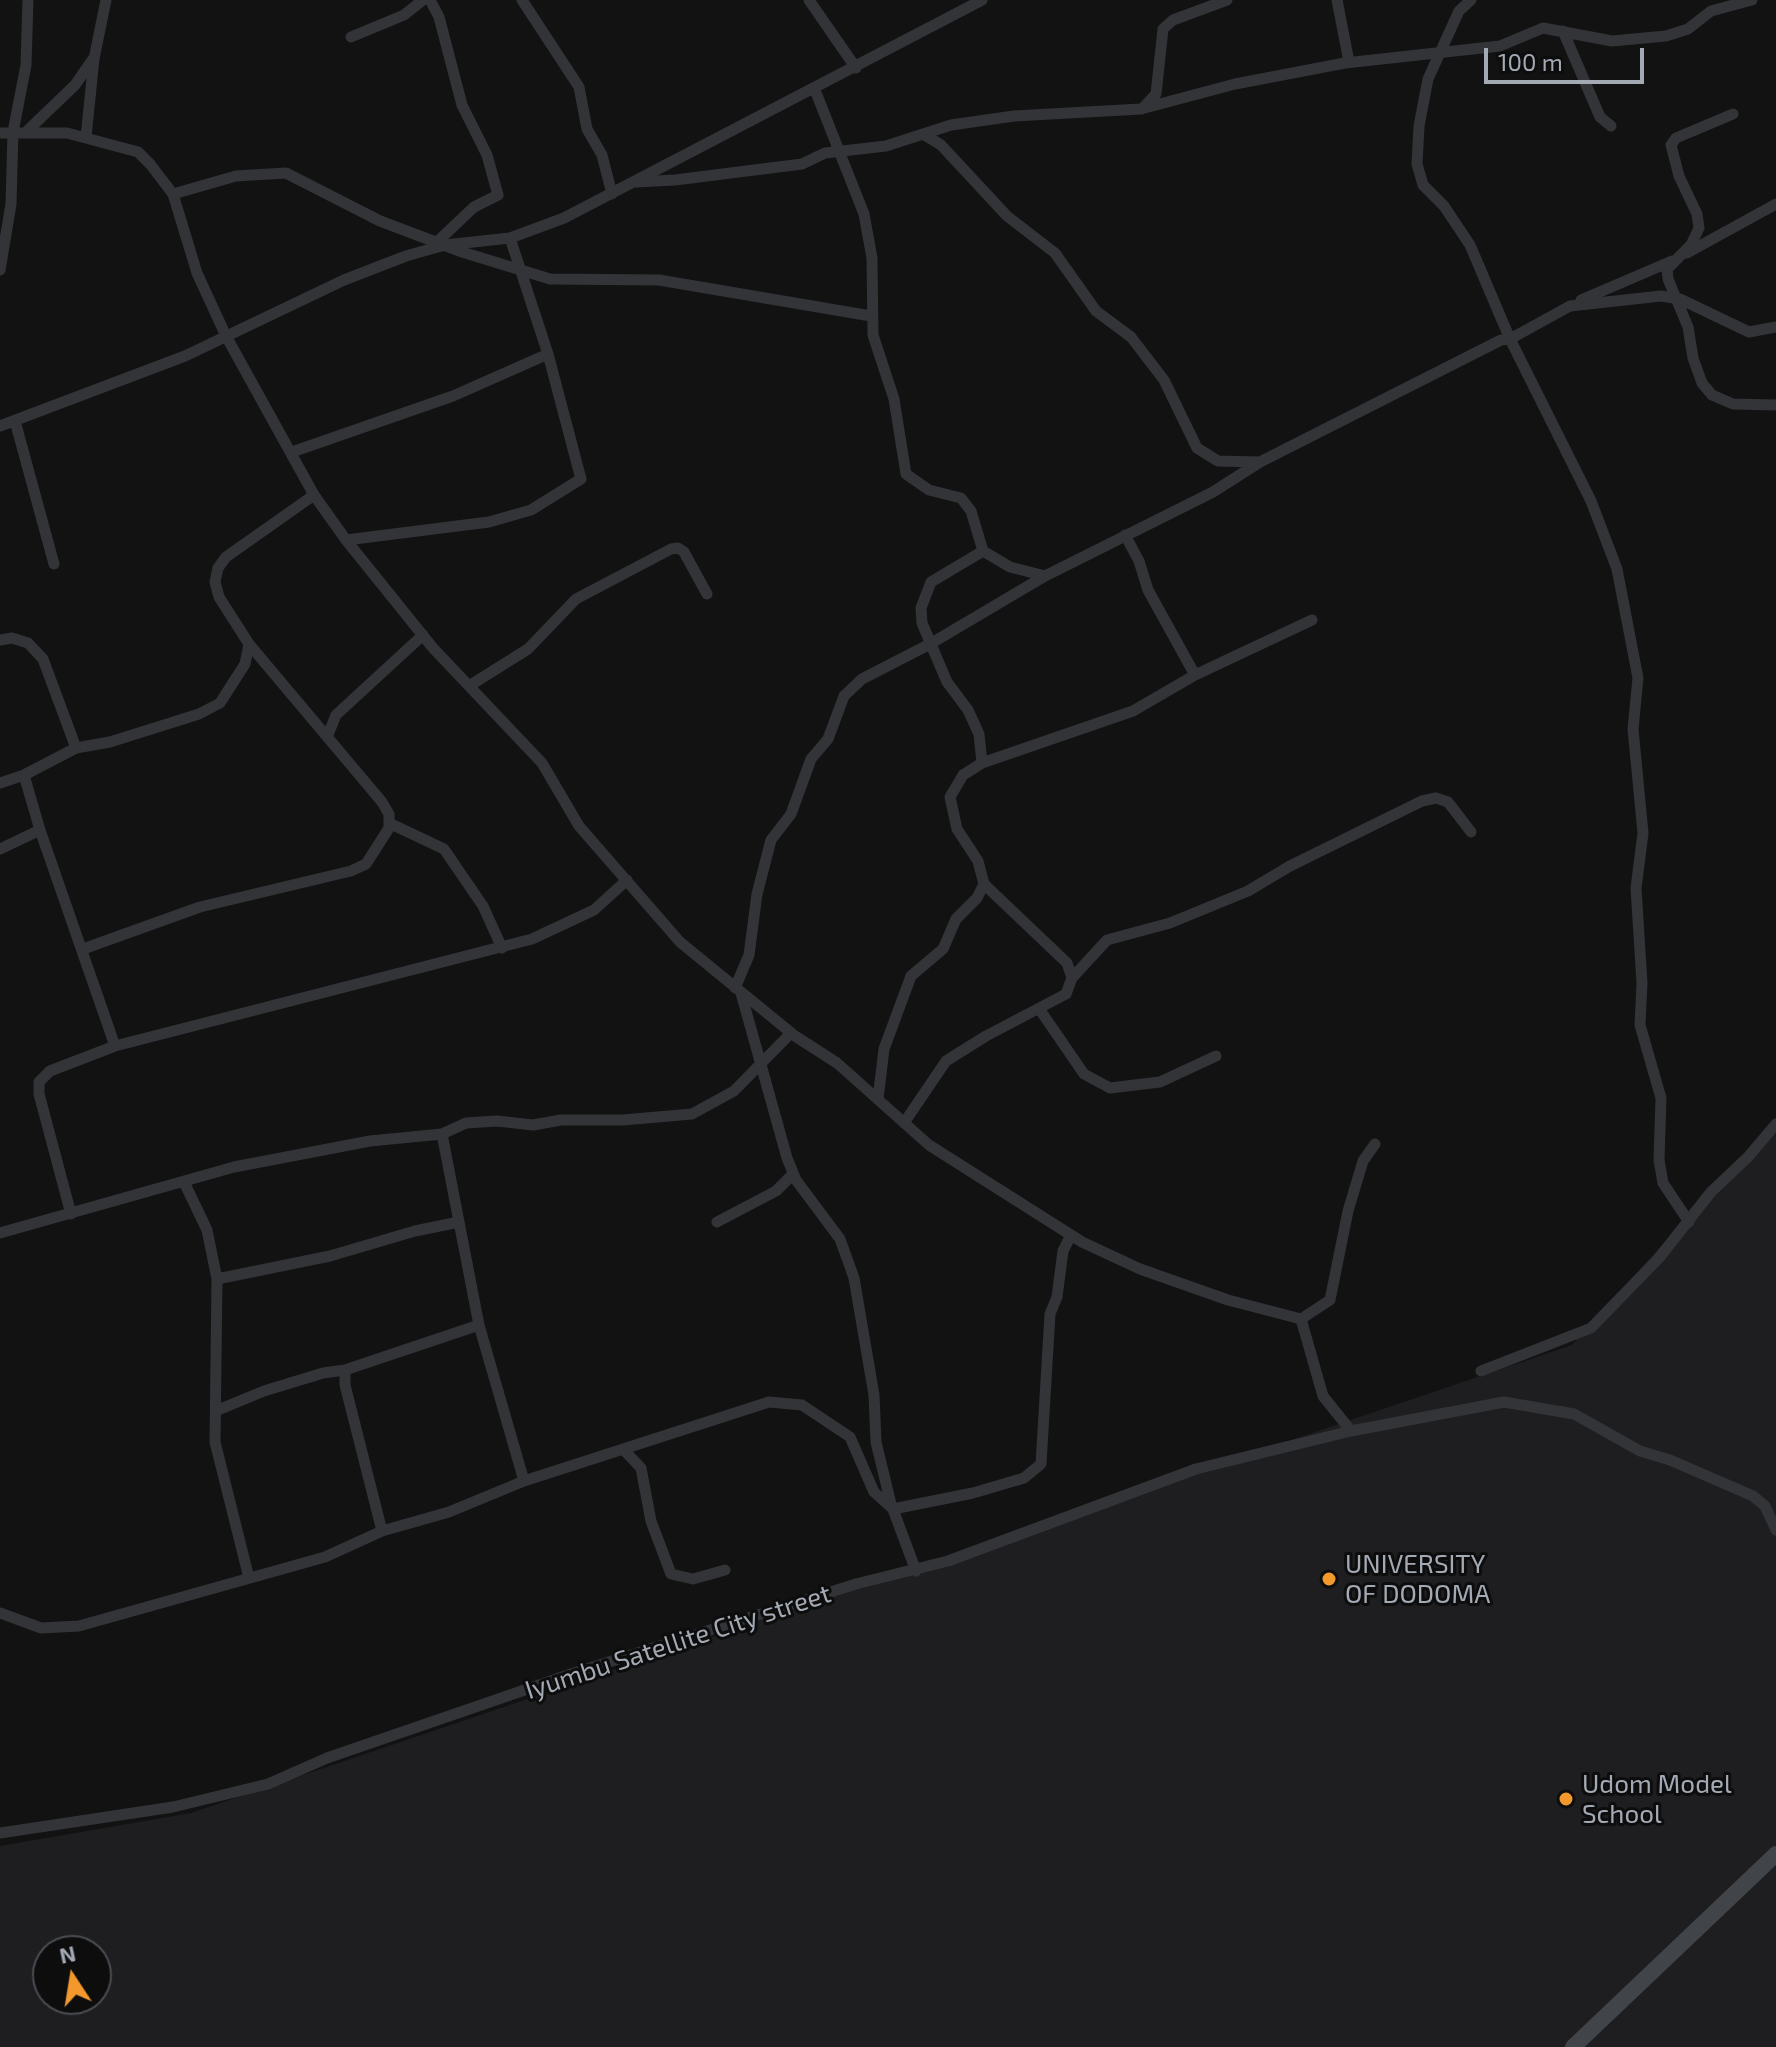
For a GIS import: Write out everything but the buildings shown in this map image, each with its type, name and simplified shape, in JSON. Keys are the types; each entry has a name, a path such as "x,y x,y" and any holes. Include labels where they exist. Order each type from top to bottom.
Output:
{"street":[{"path":"0,270 11,204 26,65 28,0"},
{"path":"86,137 94,59 106,0"},
{"path":"351,37 404,15 423,0"},
{"path":"430,0 439,17 462,105 487,155 498,195 474,207 441,244"},
{"path":"809,0 856,68"},
{"path":"0,426 171,361 344,280 441,244 510,238 564,218 815,90 982,0"},
{"path":"1141,109 1156,94 1163,29 1173,20 1227,0"},
{"path":"1337,0 1349,62"},
{"path":"1471,0 1459,11 1439,53 1421,109 1419,178 1470,245 1510,339 1591,501 1617,569 1636,656 1638,693 1633,729 1643,833 1636,888 1642,983 1640,1025 1661,1098 1659,1160 1663,1183 1689,1222"},
{"path":"636,182 802,164 825,153 886,146 951,125 1014,116 1141,109 1235,84 1349,62 1500,46 1543,28 1612,41 1652,39 1688,29 1711,11 1752,0"},
{"path":"525,1 579,87 587,129 602,155 612,194"},
{"path":"1563,31 1597,102 1600,117 1611,126"},
{"path":"19,132 75,85 94,59"},
{"path":"815,90 863,208 870,241 871,316 876,347 894,399 906,474 929,490 961,498 971,511 983,551 1010,567 1045,576"},
{"path":"1733,114 1676,138 1671,145 1679,176 1697,214 1699,228 1691,245 1667,269 1673,298 1688,327 1702,383 1712,395 1733,404 1776,405"},
{"path":"0,133 49,131 86,137 138,152 173,194 197,273 226,336 314,495 346,540 423,635 542,763 579,826 680,942 791,1033 837,1063 948,1159 1071,1235 1173,1282 1301,1319 1328,1305 1348,1211 1363,1161 1375,1144"},
{"path":"923,134 941,145 1007,216 1055,253 1096,311 1131,337 1164,380 1197,448 1218,461 1260,462"},
{"path":"173,194 236,176 286,173 380,221 550,279 659,280 871,316"},
{"path":"916,1571 893,1509 876,1442 874,1395 854,1278 840,1239 793,1174 738,990 749,955 757,894 771,840 791,814 811,759 828,739 844,696 862,679 930,644 1045,576 1213,492 1260,462 1487,347 1510,339 1570,306 1678,258 1776,204"},
{"path":"346,540 489,522 531,510 581,479 548,354 510,238"},
{"path":"1570,306 1661,296 1673,298 1749,332 1776,327"},
{"path":"292,452 424,407 548,354"},
{"path":"15,421 54,564"},
{"path":"83,949 200,907 351,871 366,864 389,823 389,814 382,802 249,644 219,597 215,582 218,568 226,557 314,495"},
{"path":"1125,535 1139,561 1148,590 1195,675"},
{"path":"469,686 528,649 576,599 671,549 678,548 684,552 707,594"},
{"path":"982,763 979,734 968,710 947,682 930,644 921,608 931,582 983,551"},
{"path":"1072,978 1067,963 984,884 978,861 957,829 950,797 963,775 982,763 1133,711 1195,675 1312,620"},
{"path":"328,735 336,715 423,635"},
{"path":"0,640 12,638 28,643 43,659 76,748"},
{"path":"0,783 24,775 76,748 110,742 199,714 220,703 230,692 245,664 249,644"},
{"path":"24,775 115,1046"},
{"path":"904,1123 946,1061 1066,994 1072,978 1107,940 1170,923 1248,891 1290,866 1422,801 1436,798 1448,802 1471,832"},
{"path":"389,823 444,849 483,906 502,948"},
{"path":"0,849 40,830"},
{"path":"71,1214 39,1082 50,1071 115,1046 502,948 560,928 594,910 627,880"},
{"path":"878,1099 883,1051 911,976 943,949 956,919 977,898 984,884"},
{"path":"1040,1010 1084,1074 1110,1088 1160,1082 1216,1056"},
{"path":"0,1233 234,1167 339,1147 442,1134 466,1123 533,1125 561,1120 623,1120 692,1114 734,1091 791,1033"},
{"path":"1481,1371 1591,1328 1689,1222 1711,1192 1748,1157 1776,1124"},
{"path":"442,1134 479,1325 524,1481"},
{"path":"717,1222 776,1191 793,1174"},
{"path":"184,1182 207,1230 217,1279 218,1410 215,1442 249,1578"},
{"path":"217,1279 330,1256 415,1231 459,1222"},
{"path":"893,1509 973,1493 1024,1478 1041,1464 1050,1314 1057,1297 1063,1251 1071,1235"},
{"path":"1301,1319 1323,1396 1351,1431"},
{"path":"218,1410 323,1373 345,1370 479,1325"},
{"path":"345,1370 345,1385 382,1531"},
{"path":"0,1613 41,1628 79,1626 325,1557 382,1531 449,1512 524,1481 769,1402 802,1405 850,1437 874,1492 893,1509"},
{"name":"Iyumbu Satellite City street","path":"0,1833 173,1807 268,1784 327,1758 574,1673 856,1584 916,1571 1196,1469 1351,1431 1504,1402 1574,1414 1640,1451 1670,1460 1753,1496 1765,1506 1776,1530"},
{"path":"623,1449 641,1468 651,1521 671,1574 693,1579 725,1570"},
{"path":"1573,2047 1776,1854"}],"shaded area":[{"name":"UNIVERSITY OF DODOMA","path":"1776,1118 1776,2047 0,2047 0,1846 191,1813 1572,1345"}],"place":[{"name":"UNIVERSITY OF DODOMA","path":"1329,1579"},
{"name":"Udom Model School","path":"1566,1799"}]}
